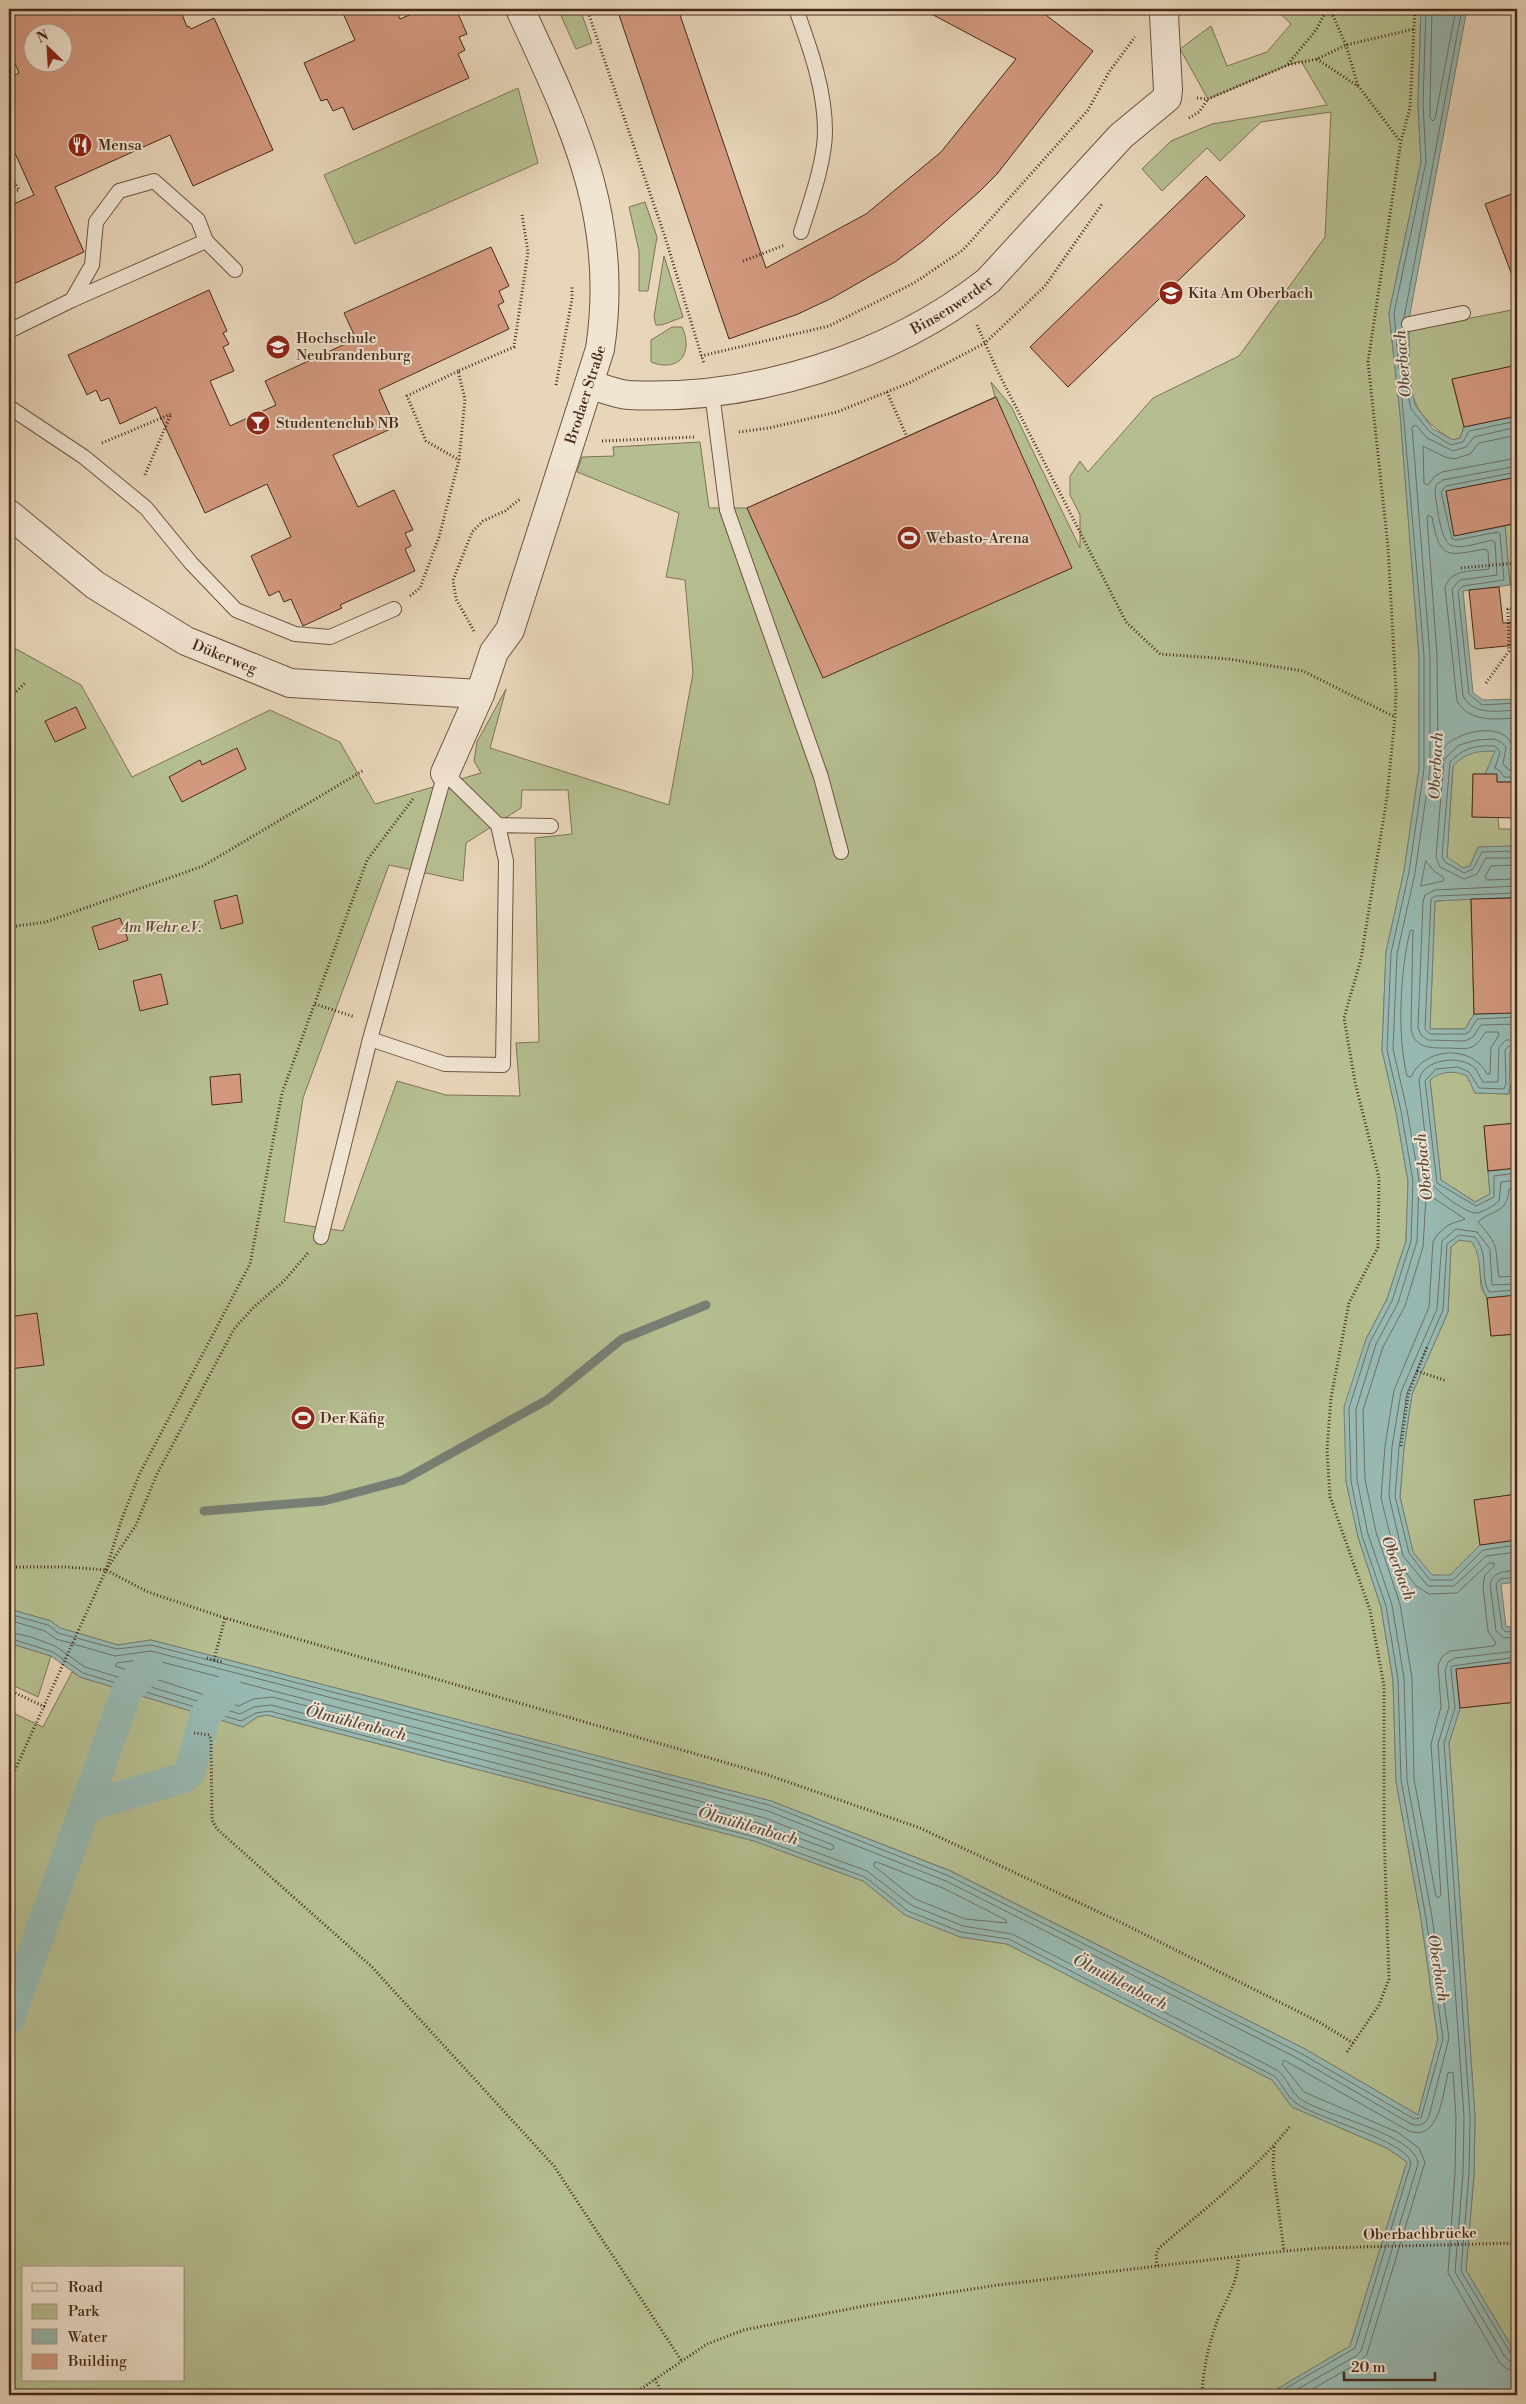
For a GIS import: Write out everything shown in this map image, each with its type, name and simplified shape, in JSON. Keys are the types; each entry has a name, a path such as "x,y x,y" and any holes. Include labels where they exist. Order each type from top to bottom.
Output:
{"street":[{"name":"Brodaer Straße","path":"445,773 480,694 494,652 510,630 600,349 605,318 602,230 584,156 561,97 520,9"},
{"path":"1161,10 1168,90 1167,98"},
{"name":"Binsenwerder","path":"589,384 627,395 712,393 819,371 888,342 964,300 988,281 1121,136 1167,98"},
{"name":"Dükerweg","path":"9,514 95,585 186,641 290,683 480,694"}],"lane":[{"path":"796,9 811,52 821,91 825,132 816,182 801,232"},
{"path":"72,300 92,265 96,222 119,191 154,180 198,220 206,241 235,270"},
{"path":"9,331 72,300 206,241"},
{"path":"1409,324 1463,313"},
{"path":"712,393 727,510 821,777 840,852"},
{"path":"9,407 79,453 146,508 191,563 236,610 295,634 330,637 394,609"},
{"path":"322,1237 370,1039 374,1023 445,773 498,825 506,861 503,1065 445,1064 370,1039"},
{"path":"498,825 551,826"}],"path":[{"path":"587,9 668,246 712,393"},
{"path":"1328,9 1346,45 1359,87"},
{"path":"1288,64 1316,30 1328,9"},
{"path":"1347,2052 1379,2005 1389,1979 1384,1832 1384,1686 1370,1610 1330,1497 1327,1450 1331,1398 1349,1303 1378,1246 1379,1178 1355,1082 1344,1018 1361,959 1387,797 1395,717 1396,691 1388,546 1368,362 1401,141 1410,108 1414,9"},
{"path":"701,356 829,326 914,283 963,250 1088,110 1108,72 1161,10"},
{"path":"1167,98 1208,99 1288,64 1317,59 1346,45 1414,29"},
{"path":"1317,59 1359,87 1401,141"},
{"path":"9,62 13,60"},
{"path":"9,173 19,190 9,195"},
{"path":"459,460 426,441 407,396 514,347 528,252 522,215"},
{"path":"743,261 787,244 801,232"},
{"path":"554,394 572,299 572,280"},
{"path":"964,300 1126,622 1160,654 1230,659 1303,671 1395,717"},
{"path":"394,609 420,588 439,537 459,460 465,399 458,371"},
{"path":"887,392 907,437"},
{"path":"79,453 171,414 134,498"},
{"path":"494,652 477,638 456,599 453,580 472,532 483,521 505,511 524,496"},
{"path":"1461,568 1517,562"},
{"path":"1486,683 1509,651 1508,609 1517,608"},
{"path":"9,699 26,682"},
{"path":"9,927 46,922 203,866 364,770"},
{"path":"9,1784 106,1570 121,1521 140,1473 250,1264 282,1093 367,860 418,791"},
{"path":"315,1004 374,1023"},
{"path":"106,1570 136,1525 156,1476 234,1330 254,1307 284,1281 322,1237"},
{"path":"1401,1446 1408,1395 1426,1347"},
{"path":"1417,1371 1448,1381"},
{"path":"9,1568 64,1567 106,1570 148,1592 225,1618 765,1774 920,1828 1120,1922 1319,2022 1353,2043"},
{"path":"214,1660 225,1618"},
{"path":"207,1658 223,1662"},
{"path":"9,1690 45,1706"},
{"path":"194,1733 209,1735 211,1739 212,1820 217,1829 371,1966 554,2166 680,2360"},
{"path":"1157,2266 1156,2254 1159,2248 1274,2146 1291,2125"},
{"path":"1274,2146 1273,2167 1284,2251"},
{"name":"Oberbachbrücke","path":"632,2395 680,2360 707,2344 744,2330 869,2305 998,2285 1284,2251 1323,2248 1517,2243"},
{"path":"1202,2395 1203,2373 1218,2319 1236,2282 1239,2271 1238,2257"},
{"path":"655,2379 663,2395"}],"green space":[{"path":"558,9 580,9 592,43 576,49"},
{"name":"Am Wehr e.V.","path":"1275,9 1421,9 1418,104 1421,162 1389,313 1400,413 1419,656 1419,769 1404,871 1386,952 1382,1050 1396,1112 1408,1181 1406,1241 1387,1299 1366,1339 1346,1481 1358,1537 1381,1607 1393,1680 1396,1781 1421,1919 1438,2039 1418,2115 1305,2049 951,1871 771,1801 151,1640 118,1645 60,1628 51,1621 9,1609 9,645 81,685 132,777 270,710 340,742 375,804 481,773 474,761 477,742 506,689 490,748 669,805 693,673 685,580 666,577 679,513 577,472 582,457 614,456 613,447 700,442 709,508 747,508 995,397 991,382 1011,406 1080,548 1080,515 1070,495 1070,476 1080,461 1088,472 1153,398 1239,356 1325,237 1331,112 1261,122 1220,161 1207,148 1162,191 1142,169 1171,141 1212,124 1327,105 1301,61 1208,99 1180,49 1211,26 1227,66 1267,52 1291,24","holes":["522,790 568,790 572,834 535,838 539,1042 516,1043 520,1096 446,1095 397,1081 343,1231 284,1222 303,1098 389,865 463,881 466,843 521,808"]},
{"path":"518,88 538,163 355,244 324,175"},
{"path":"645,202 657,237 648,291 639,291 639,251 629,207"},
{"path":"664,256 683,317 662,325 656,325 654,317"},
{"path":"1517,309 1517,365 1452,380 1464,427 1460,438 1453,440 1425,418 1412,394 1409,365 1409,330"},
{"path":"672,327 682,327 685,336 686,345 682,358 676,363 669,365 651,362 651,340"},
{"path":"1513,524 1517,547 1517,585 1510,585 1505,526"},
{"path":"1479,751 1496,751 1485,774 1473,774 1472,817 1498,817 1499,829 1517,829 1517,846 1478,847 1470,866 1463,868 1447,858 1453,766 1462,756"},
{"path":"1471,899 1472,940 1517,939 1517,974 1473,975 1474,1014 1465,1029 1430,1029 1435,901"},
{"path":"1458,1072 1467,1076 1475,1093 1509,1094 1511,1084 1517,1084 1517,1123 1484,1126 1490,1194 1475,1202 1441,1180 1430,1080 1438,1073"},
{"path":"1459,1240 1472,1241 1479,1252 1481,1287 1487,1298 1491,1336 1517,1334 1517,1494 1475,1500 1480,1545 1450,1576 1431,1575 1413,1552 1400,1497 1404,1448 1412,1394 1448,1312 1451,1247"},
{"path":"9,1643 51,1656 38,1697 10,1684 9,1686"},
{"path":"72,1672 80,1677 243,1727 257,1717 267,1715 754,1841 863,1881 905,1915 960,1937 1007,1944 1272,2080 1292,2107 1387,2148 1407,2162 1350,2346 1267,2395 9,2395 9,1706 15,1714 43,1727"},
{"path":"1517,1702 1517,2356 1466,2270 1474,2174 1475,2117 1449,1743 1460,1708"}],"water":[{"path":"1421,9 1467,9 1409,319 1409,376 1415,405 1433,429 1453,440 1460,438 1464,427 1517,416 1517,477 1446,491 1454,536 1505,526 1510,585 1463,591 1473,693 1483,700 1516,699 1517,668 1517,782 1497,782 1497,774 1485,774 1495,751 1472,753 1453,766 1447,857 1463,868 1470,866 1478,847 1517,846 1517,897 1435,901 1430,1029 1465,1029 1474,1014 1517,1013 1517,1051 1510,1051 1509,1094 1475,1093 1467,1076 1457,1073 1443,1073 1430,1080 1441,1180 1475,1202 1490,1194 1488,1171 1517,1168 1517,1295 1487,1298 1482,1284 1478,1256 1472,1242 1459,1240 1451,1247 1448,1312 1412,1394 1404,1448 1400,1497 1413,1552 1432,1575 1450,1575 1480,1545 1517,1540 1517,1582 1501,1584 1506,1627 1517,1626 1517,1662 1456,1669 1460,1708 1449,1743 1475,2117 1474,2174 1466,2270 1517,2356 1517,2395 1267,2395 1350,2346 1407,2162 1387,2148 1292,2107 1272,2080 1007,1944 960,1937 905,1915 863,1881 754,1841 267,1715 257,1717 243,1727 80,1677 51,1656 9,1643 9,1609 51,1621 60,1628 118,1645 151,1640 771,1801 950,1871 1305,2049 1418,2115 1438,2039 1421,1919 1396,1781 1393,1680 1381,1607 1358,1537 1346,1481 1344,1407 1366,1339 1387,1299 1406,1241 1408,1181 1396,1112 1382,1050 1386,952 1404,871 1419,769 1419,656 1400,413 1389,313 1421,162 1418,104"}],"building":[{"name":"Mensa","path":"23,9 180,9 187,27 189,26 191,29 214,18 273,150 193,186 170,135 55,187 84,252 9,286 9,206 34,195 9,140 9,78 19,73 9,49 9,15"},
{"path":"341,9 395,9 400,19 423,9 456,9 467,34 459,37 465,50 458,54 469,78 353,130 343,107 333,111 327,99 321,101 304,63 355,40"},
{"path":"617,9 678,9 766,268 866,214 941,152 1016,59 922,9 1038,9 1093,51 997,174 923,241 895,262 832,298 798,314 729,339"},
{"path":"1206,176 1245,216 1068,387 1030,347"},
{"path":"1517,192 1517,282 1515,283 1485,204"},
{"path":"491,247 509,286 499,291 504,302 498,305 509,329 379,390 395,427 333,455 358,507 394,490 413,530 405,533 411,546 405,549 415,571 340,605 342,608 303,626 291,599 284,602 279,591 269,596 251,556 291,537 267,484 205,513 156,407 120,424 109,398 101,401 96,390 87,395 68,355 209,290 227,331 223,333 229,344 223,347 234,371 210,381 230,426 276,405 265,381 356,339 344,313"},
{"path":"1517,365 1517,416 1464,427 1452,379"},
{"name":"Webasto-Arena","path":"996,397 1072,568 823,678 747,508"},
{"path":"1517,477 1517,523 1454,536 1446,491"},
{"path":"1499,587 1503,623 1517,622 1517,645 1475,649 1469,590"},
{"path":"76,707 86,728 55,742 45,721"},
{"path":"237,748 246,769 182,802 169,777 200,760 202,765"},
{"path":"1473,774 1497,774 1497,782 1517,782 1517,818 1472,817"},
{"path":"237,895 243,923 221,929 214,901"},
{"path":"1517,898 1517,1013 1474,1014 1471,899"},
{"path":"120,918 128,940 99,950 92,927"},
{"path":"161,974 168,1004 140,1011 133,981"},
{"path":"240,1074 242,1102 212,1105 210,1077"},
{"path":"1517,1123 1517,1168 1488,1171 1484,1126"},
{"path":"1517,1295 1517,1334 1491,1336 1487,1298"},
{"path":"37,1313 44,1365 9,1369 9,1317"},
{"path":"1517,1494 1517,1540 1480,1545 1474,1500"},
{"path":"1517,1662 1517,1702 1460,1708 1456,1669"}],"waterway":[{"path":"204,1511 324,1501 403,1480 547,1400 622,1339 706,1305"},
{"path":"9,2019 127,1691 148,1668"},
{"path":"83,1812 91,1805 183,1778 190,1772 205,1716 227,1690"}],"place":[{"name":"Mensa","path":"80,145"},
{"name":"Kita Am Oberbach","path":"1171,293"},
{"name":"Hochschule Neubrandenburg","path":"278,347"},
{"name":"Studentenclub NB","path":"258,423"},
{"name":"Webasto-Arena","path":"909,538"},
{"name":"Der Käfig","path":"303,1418"}],"water label":[{"name":"Oberbach","path":"1403,364"},
{"name":"Oberbach","path":"1436,766"},
{"name":"Oberbach","path":"1424,1167"},
{"name":"Oberbach","path":"1398,1568"},
{"name":"Ölmühlenbach","path":"356,1723"},
{"name":"Ölmühlenbach","path":"748,1826"},
{"name":"Oberbach","path":"1438,1968"},
{"name":"Ölmühlenbach","path":"1120,1982"}]}
